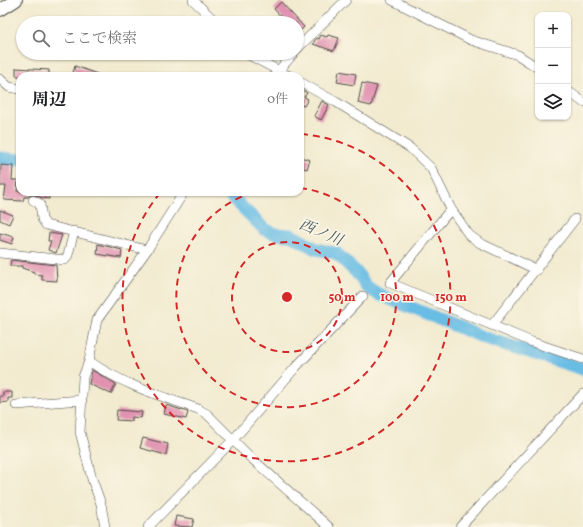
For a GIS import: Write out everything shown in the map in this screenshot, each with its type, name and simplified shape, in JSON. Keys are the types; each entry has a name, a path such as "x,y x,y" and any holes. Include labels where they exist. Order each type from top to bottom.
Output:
{"main road":[{"path":"0,10 16,0"}],"street":[{"path":"193,0 210,16"},
{"path":"304,42 346,0"},
{"path":"392,0 471,40 518,54 535,66"},
{"path":"255,60 273,72"},
{"path":"278,72 288,60"},
{"path":"0,79 9,87 16,88"},
{"path":"304,84 336,102 416,153 431,168 451,209 465,230 474,239 537,270"},
{"path":"571,93 583,102"},
{"path":"105,527 101,504 92,479 80,432 83,377 89,361 97,320 147,250 181,196"},
{"path":"33,200 40,204 42,219 46,225 147,250"},
{"path":"451,209 390,283 532,342 583,359"},
{"path":"492,325 537,270 547,254 575,219"},
{"path":"0,253 65,260 68,255 74,231"},
{"path":"148,527 233,440 295,368 363,296"},
{"path":"89,361 102,371 198,408 207,414 233,440 328,527"},
{"path":"460,527 583,394"},
{"path":"16,405 81,400"}],"building":[{"path":"281,2 294,16 280,16 274,9"},
{"path":"321,35 339,38 334,51 313,44"},
{"path":"75,66 92,72 73,72"},
{"path":"16,68 49,70 49,72 16,72"},
{"path":"339,71 356,74 354,85 337,82"},
{"path":"362,83 377,86 371,106 358,103"},
{"path":"304,97 308,99 304,106"},
{"path":"322,101 329,105 321,120 314,116"},
{"path":"304,158 310,160 307,169 304,168"},
{"path":"1,165 13,166 12,180 16,180 16,196 30,196 24,197 23,201 4,200 6,186 0,186"},
{"path":"38,196 49,196 49,199"},
{"path":"0,210 13,215 9,224 0,220"},
{"path":"0,233 14,237 12,244 0,240"},
{"path":"49,233 62,235 56,253 48,250 51,241 48,241"},
{"path":"98,244 122,250 121,258 97,254"},
{"path":"11,260 56,265 57,281 42,280 42,275 34,274 34,272 22,268 22,266 10,266"},
{"path":"92,370 116,384 111,394 89,384"},
{"path":"3,392 12,392 12,398 8,398 8,402 0,403 0,396 3,396"},
{"path":"166,405 188,412 186,419 164,414"},
{"path":"117,410 142,412 141,418 132,417 132,421 116,420"},
{"path":"143,438 168,444 166,455 140,448"},
{"path":"176,516 194,519 192,527 174,526"}],"waterway":[{"name":"西ノ川","path":"0,158 16,160"},
{"name":"西ノ川","path":"231,196 264,229 276,234 291,235 316,249 336,253 356,272 367,287 378,294 485,338 583,369"}]}
